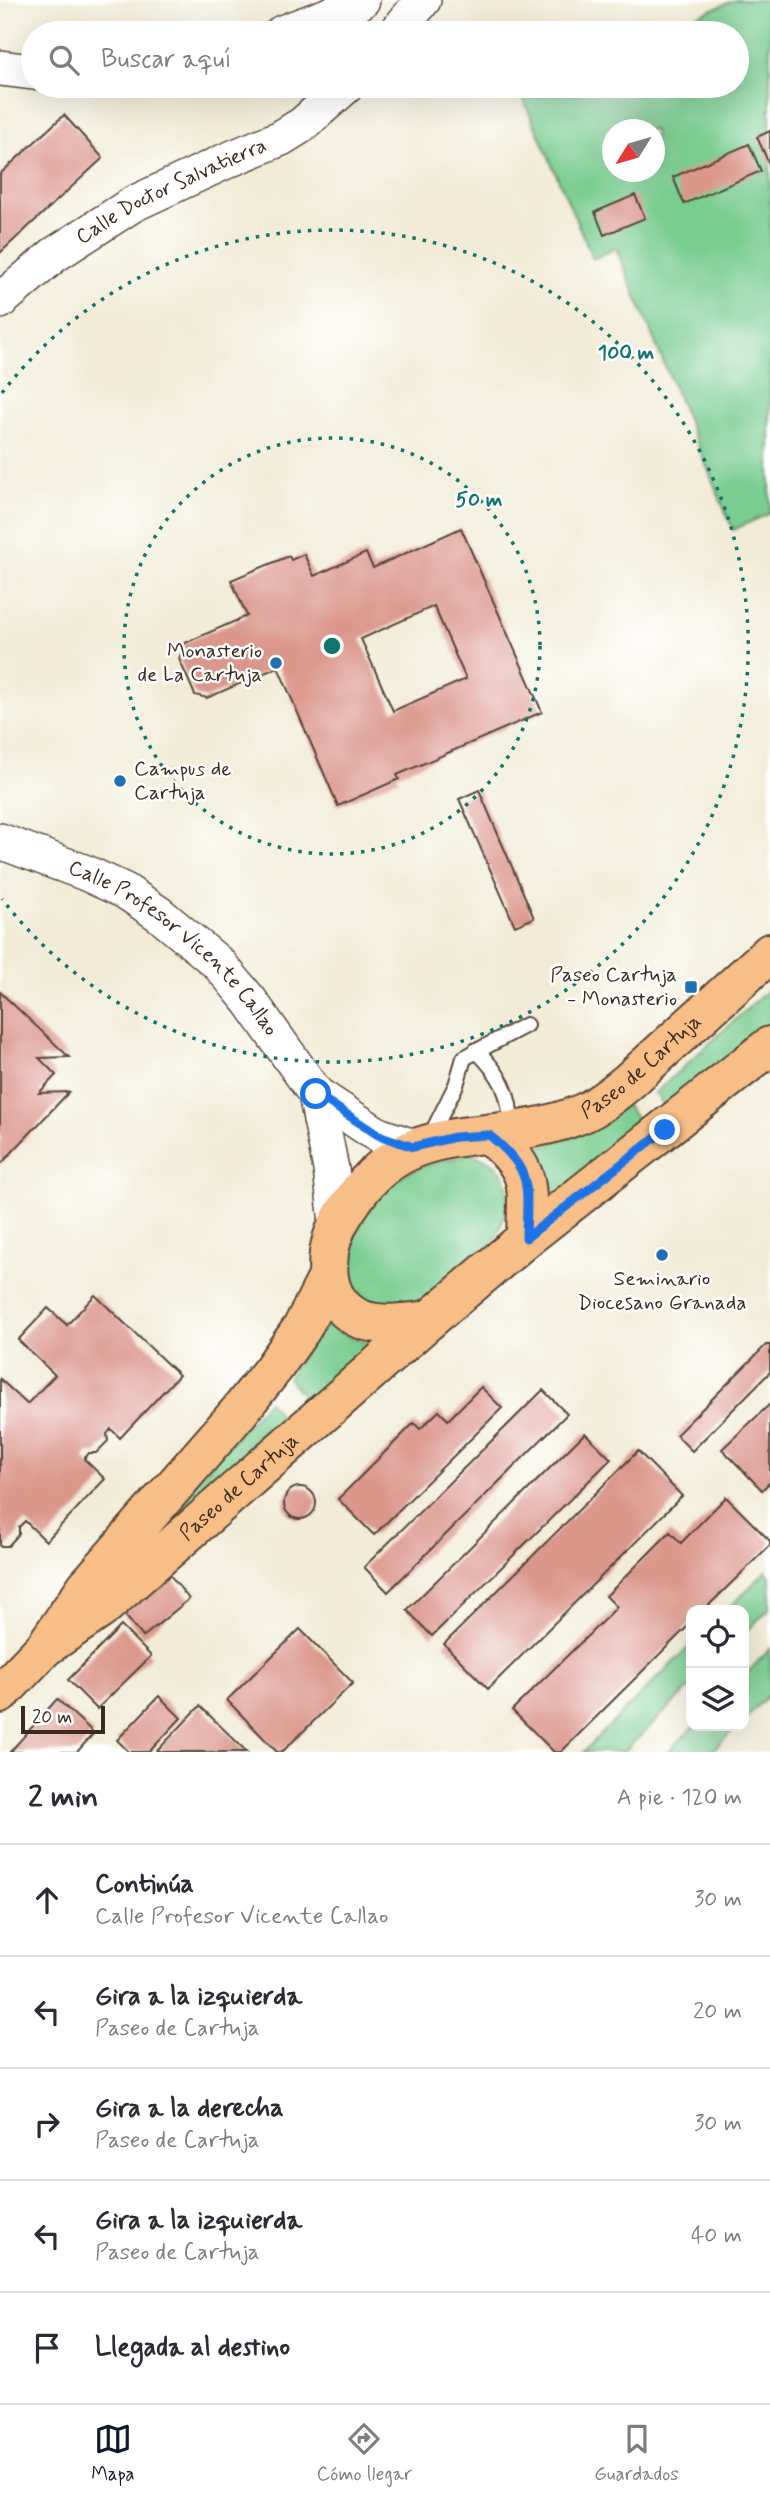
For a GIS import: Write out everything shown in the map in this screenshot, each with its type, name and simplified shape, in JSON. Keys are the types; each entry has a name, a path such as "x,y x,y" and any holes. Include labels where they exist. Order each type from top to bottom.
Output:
{"main road":[{"name":"Paseo de Cartuja","path":"0,1694 45,1647 86,1587 273,1370 302,1328 327,1277 337,1223 358,1192 376,1172 396,1157 420,1145 455,1137 503,1140 583,1113 609,1097 770,953"},
{"name":"Paseo de Cartuja","path":"45,1647 101,1609 526,1238 770,1045"},
{"path":"503,1140 523,1170 527,1189 526,1238"},
{"path":"327,1277 333,1296 344,1310 356,1318 387,1323 429,1320"}],"street":[{"path":"406,21 423,0"},
{"path":"312,21 358,3"},
{"path":"342,21 358,3"},
{"path":"0,68 21,71"},
{"name":"Calle Doctor Salvatierra","path":"0,301 54,255 134,204 281,138 327,98"},
{"name":"Calle Profesor Vicente Callao","path":"0,841 86,873 125,891 159,914 218,963 250,1001 316,1094 378,1135 420,1145"},
{"name":"Calle Profesor Vicente Callao","path":"316,1094 331,1169 337,1223"}],"lane":[{"path":"420,1145 456,1085 464,1058 526,1025"},
{"path":"477,1050 496,1071 507,1092 511,1108 503,1140"}],"green space":[{"path":"735,0 770,0 770,513 733,530 616,248 593,259 523,98 749,98 749,21 683,21"},
{"path":"770,988 770,1029 668,1111 655,1093"},
{"path":"626,1105 645,1129 549,1208 546,1177 533,1149 578,1135"},
{"path":"471,1154 489,1161 500,1170 508,1191 500,1227 487,1252 439,1292 422,1299 395,1304 366,1301 352,1290 347,1273 349,1253 368,1211 382,1193 396,1180 414,1170"},
{"path":"324,1320 349,1336 377,1346 311,1406 288,1378"},
{"path":"268,1401 288,1426 185,1515 175,1505"},
{"path":"766,1571 770,1576 770,1608 749,1629 749,1605 732,1605"},
{"path":"770,1649 770,1693 749,1715 749,1671"},
{"path":"686,1650 686,1691 623,1752 583,1752"},
{"path":"689,1731 733,1731 711,1752 668,1752"}],"building":[{"path":"64,115 103,158 0,253 0,174"},
{"path":"770,131 770,166 757,137"},
{"path":"749,144 761,171 684,204 673,177"},
{"path":"635,195 645,218 604,235 595,212"},
{"name":"Monasterio de La Cartuja","path":"461,528 542,712 397,775 399,779 338,806 278,667 207,698 195,695 179,659 185,643 247,616 231,580 289,556 291,560 304,554 314,576 366,553 373,568","holes":["434,606 466,679 393,711 361,639"]},
{"path":"479,790 534,918 515,926 459,799"},
{"path":"0,992 69,1057 39,1058 56,1075 39,1093 69,1092 0,1165"},
{"path":"95,1295 179,1375 120,1438 111,1429 107,1434 108,1441 96,1453 89,1453 84,1459 105,1479 46,1541 25,1521 19,1527 19,1534 8,1546 0,1546 0,1379 27,1404 55,1375 18,1340 48,1308 67,1325"},
{"path":"766,1345 770,1345 770,1372 692,1451 676,1435"},
{"path":"481,1387 502,1408 374,1535 338,1499 414,1423 420,1429 439,1411 448,1420"},
{"path":"543,1390 567,1414 388,1592 364,1567"},
{"path":"770,1404 770,1482 762,1490 722,1449"},
{"path":"585,1433 611,1459 432,1636 407,1610"},
{"path":"638,1451 682,1496 488,1689 444,1644"},
{"path":"300,1487 312,1491 316,1503 312,1515 300,1519 288,1515 284,1503 288,1491"},
{"path":"726,1497 770,1541 770,1545 709,1605 686,1605 686,1628 561,1752 554,1752 512,1710 617,1607 606,1596 670,1532 681,1543"},
{"path":"170,1575 189,1599 143,1637 123,1613"},
{"path":"121,1626 151,1656 97,1709 68,1680"},
{"path":"300,1629 353,1683 282,1752 277,1752 227,1700"},
{"path":"159,1696 181,1718 149,1752 129,1752 117,1740"},
{"path":"57,1699 94,1733 77,1752 10,1752"},
{"path":"200,1706 247,1752 156,1752"}],"place":[{"name":"Monasterio de La Cartuja","path":"276,663"},
{"name":"Campus de Cartuja","path":"120,781"},
{"name":"Paseo Cartuja - Monasterio","path":"691,987"},
{"name":"Seminario Diocesano Granada","path":"662,1255"}],"route":[{"path":"316,1094 378,1135 413,1147 455,1137 489,1135 510,1152 523,1170 527,1189 526,1238 665,1130"}]}
